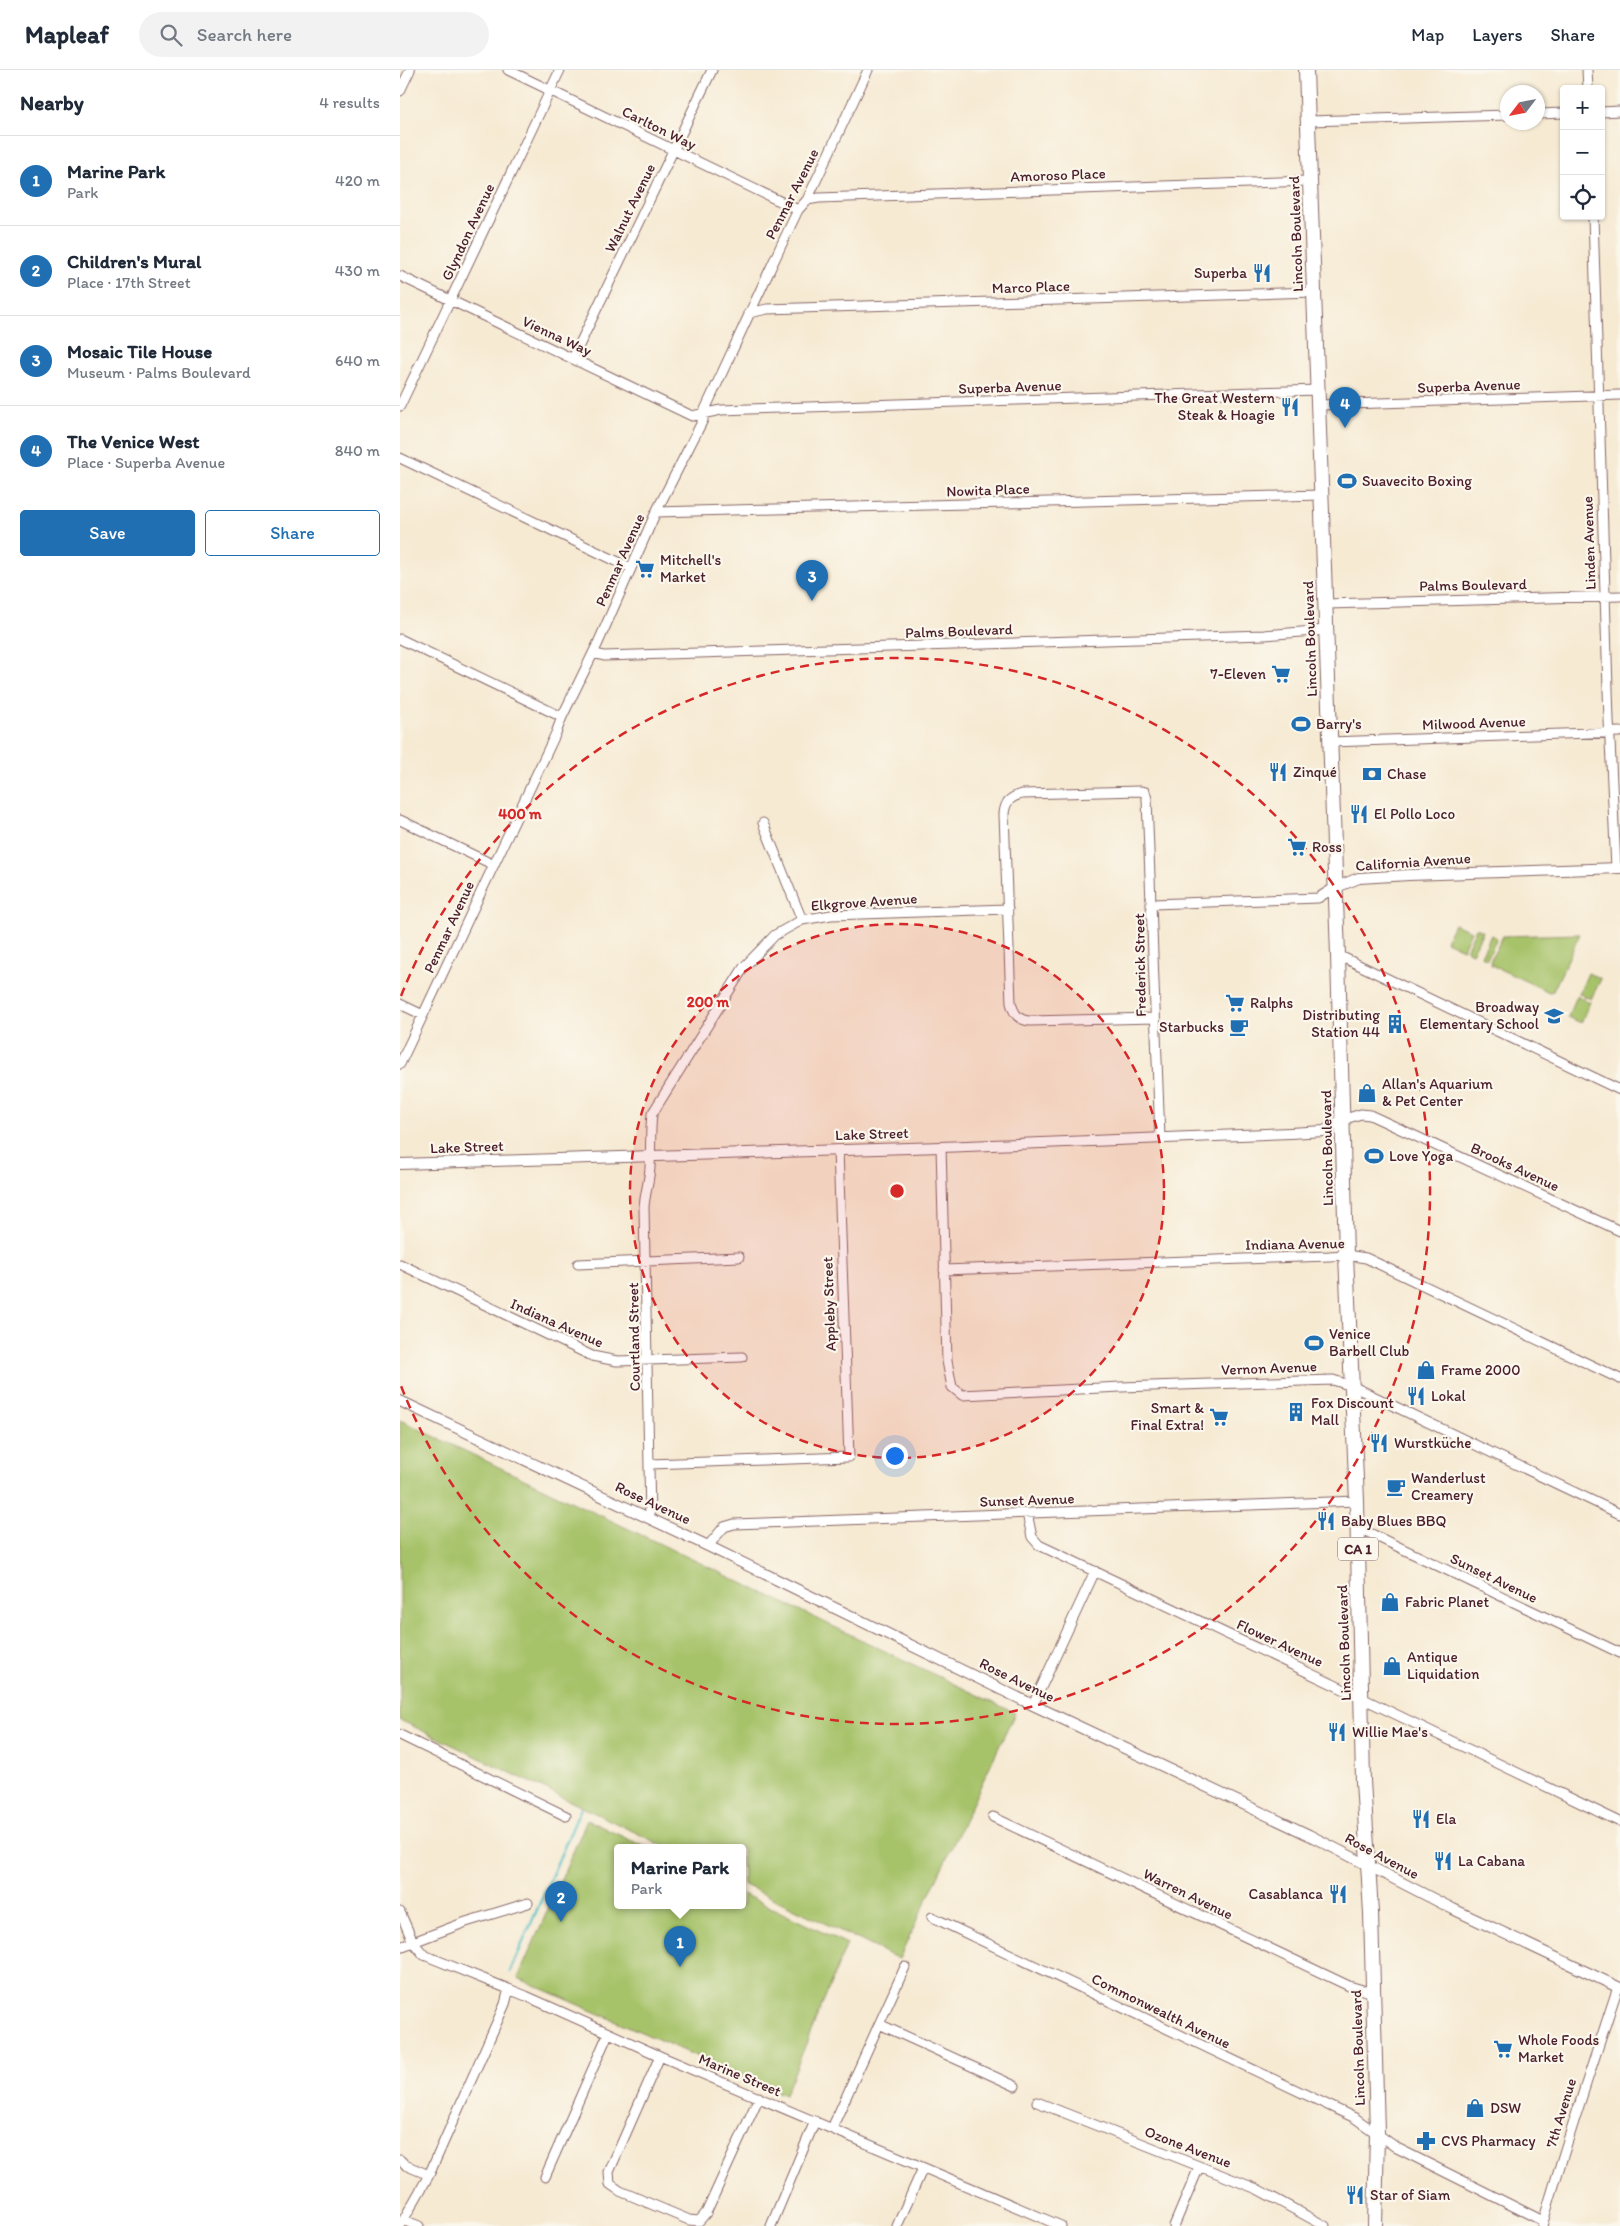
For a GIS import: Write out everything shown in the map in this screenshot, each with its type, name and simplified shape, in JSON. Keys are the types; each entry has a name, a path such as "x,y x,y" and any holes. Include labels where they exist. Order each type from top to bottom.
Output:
{"highway":[{"name":"Lincoln Boulevard","path":"1306,70 1326,604 1334,888 1338,955 1346,1255 1357,1501 1363,1781 1368,1865 1377,2132 1375,2226"}],"street":[{"path":"400,91 410,70"},
{"name":"Carlton Way","path":"508,70 671,153 798,210"},
{"name":"Glyndon Avenue","path":"400,406 560,70"},
{"name":"Walnut Avenue","path":"573,358 712,70"},
{"name":"Penmar Avenue","path":"400,1064 556,734 562,716 593,653 656,512 703,420 703,414 749,313 798,210 807,200 868,70"},
{"path":"1587,70 1588,85"},
{"path":"1605,112 1620,111"},
{"path":"1545,114 1560,113"},
{"path":"1308,121 1500,115"},
{"name":"Amoroso Place","path":"807,200 1096,187 1309,181"},
{"name":"Linden Avenue","path":"1593,220 1610,732 1618,868"},
{"name":"Vienna Way","path":"400,276 692,416 703,414"},
{"name":"Marco Place","path":"749,313 767,309 1314,292"},
{"name":"Superba Avenue","path":"703,414 721,410 1318,390"},
{"name":"Superba Avenue","path":"1319,405 1620,395"},
{"path":"400,458 631,568"},
{"name":"Nowita Place","path":"656,512 1321,495"},
{"name":"Palms Boulevard","path":"1326,604 1620,596"},
{"name":"Palms Boulevard","path":"593,653 604,656 1254,635 1326,630"},
{"path":"400,639 562,716"},
{"name":"Milwood Avenue","path":"1330,742 1620,732"},
{"name":"Frederick Street","path":"1008,910 1004,814 1008,801 1014,796 1022,794 1145,792 1153,904 1160,1138"},
{"path":"400,820 494,865"},
{"path":"763,824 802,920"},
{"name":"California Avenue","path":"1153,904 1318,898 1334,888 1358,878 1618,868"},
{"path":"1008,910 1012,1003 1017,1017 1022,1020 1044,1021 1155,1018"},
{"name":"Elkgrove Avenue","path":"650,1156 649,1135 652,1114 736,978 755,954 775,935 802,920 831,915 1008,910"},
{"path":"1338,955 1620,1090"},
{"path":"400,1004 423,1015"},
{"name":"Brooks Avenue","path":"1342,1120 1361,1114 1370,1115 1620,1231"},
{"name":"Lake Street","path":"400,1164 941,1147 1160,1138 1324,1130 1342,1120"},
{"path":"941,1147 944,1270"},
{"name":"Appleby Street","path":"650,1464 849,1456 838,1150"},
{"name":"Courtland Street","path":"650,1156 644,1207 650,1518"},
{"name":"Indiana Avenue","path":"944,1270 1346,1255 1366,1258 1620,1379"},
{"path":"578,1264 739,1257"},
{"name":"Indiana Avenue","path":"400,1264 592,1356 612,1360 648,1361 742,1357"},
{"name":"Vernon Avenue","path":"944,1270 947,1361 952,1387 962,1395 1333,1380 1352,1386 1620,1514"},
{"name":"Rose Avenue","path":"400,1401 650,1518 1033,1705 1309,1835 1453,1909 1619,1985"},
{"name":"Sunset Avenue","path":"708,1546 716,1534 724,1527 734,1524 1357,1501"},
{"name":"Flower Avenue","path":"1027,1513 1032,1537 1039,1545 1620,1822"},
{"name":"Sunset Avenue","path":"1357,1527 1620,1653"},
{"path":"1033,1705 1095,1571"},
{"path":"400,1736 566,1816"},
{"name":"Warren Avenue","path":"993,1817 1349,1986 1372,1993"},
{"path":"400,1947 528,1902"},
{"path":"400,1912 413,1942"},
{"name":"Commonwealth Avenue","path":"932,1917 1355,2118 1398,2148 1543,2224"},
{"name":"Marine Street","path":"413,1942 424,1955 509,1989 608,2034 832,2128 1044,2223 1061,2226"},
{"path":"832,2128 905,1967"},
{"name":"7th Avenue","path":"1543,2224 1566,2144 1619,1985"},
{"path":"419,2226 402,2223 429,2175 501,2012 509,1989"},
{"path":"879,2024 1015,2086"},
{"path":"545,2177 608,2034"},
{"path":"660,2056 609,2172 610,2184 650,2204 689,2220 699,2221 706,2213 759,2097"},
{"name":"Ozone Avenue","path":"1037,2102 1256,2189 1325,2226"},
{"path":"771,2226 815,2121"},
{"path":"400,2160 405,2165 429,2175"},
{"path":"1174,2226 1199,2167"},
{"path":"897,2226 923,2168"}],"green space":[{"path":"1454,924 1471,931 1463,949 1446,941"},
{"path":"1476,928 1483,931 1472,953 1466,950"},
{"path":"1580,934 1553,991 1549,992 1491,965 1490,961 1503,936"},
{"path":"1491,935 1497,938 1487,959 1481,956"},
{"path":"1588,973 1601,979 1591,999 1579,994"},
{"path":"1577,996 1590,1002 1581,1023 1568,1017"},
{"path":"400,1420 1015,1713 899,1959 746,1885 746,1844 660,1844 400,1720"},
{"path":"587,1820 638,1844 614,1844 614,1909 746,1909 746,1895 847,1944 785,2095 518,1978"}],"waterway":[{"path":"510,1972 581,1808"}],"place":[{"name":"Superba","path":"1262,273"},
{"name":"The Great Western Steak & Hoagie","path":"1290,407"},
{"name":"The Venice West","path":"1345,428"},
{"name":"Suavecito Boxing","path":"1347,481"},
{"name":"Mitchell's Market","path":"645,569"},
{"name":"Mosaic Tile House","path":"812,601"},
{"name":"7-Eleven","path":"1281,674"},
{"name":"Barry's","path":"1301,724"},
{"name":"Zinqué","path":"1278,772"},
{"name":"Chase","path":"1372,774"},
{"name":"El Pollo Loco","path":"1359,814"},
{"name":"Ross","path":"1297,847"},
{"name":"Ralphs","path":"1235,1003"},
{"name":"Broadway Elementary School","path":"1554,1016"},
{"name":"Distributing Station 44","path":"1395,1024"},
{"name":"Starbucks","path":"1239,1027"},
{"name":"Allan's Aquarium & Pet Center","path":"1367,1093"},
{"name":"Love Yoga","path":"1374,1156"},
{"name":"Venice Barbell Club","path":"1314,1343"},
{"name":"Frame 2000","path":"1426,1370"},
{"name":"Lokal","path":"1416,1396"},
{"name":"Fox Discount Mall","path":"1296,1412"},
{"name":"Smart & Final Extra!","path":"1219,1417"},
{"name":"Wurstküche","path":"1379,1443"},
{"name":"Wanderlust Creamery","path":"1396,1487"},
{"name":"Baby Blues BBQ","path":"1326,1521"},
{"name":"Fabric Planet","path":"1390,1602"},
{"name":"Antique Liquidation","path":"1392,1666"},
{"name":"Willie Mae's","path":"1337,1732"},
{"name":"Ela","path":"1421,1819"},
{"name":"La Cabana","path":"1443,1861"},
{"name":"Casablanca","path":"1338,1894"},
{"name":"Children's Mural","path":"561,1922"},
{"name":"Marine Park","path":"680,1967"},
{"name":"Whole Foods Market","path":"1503,2049"},
{"name":"DSW","path":"1475,2108"},
{"name":"CVS Pharmacy","path":"1426,2141"},
{"name":"Star of Siam","path":"1355,2195"}]}
